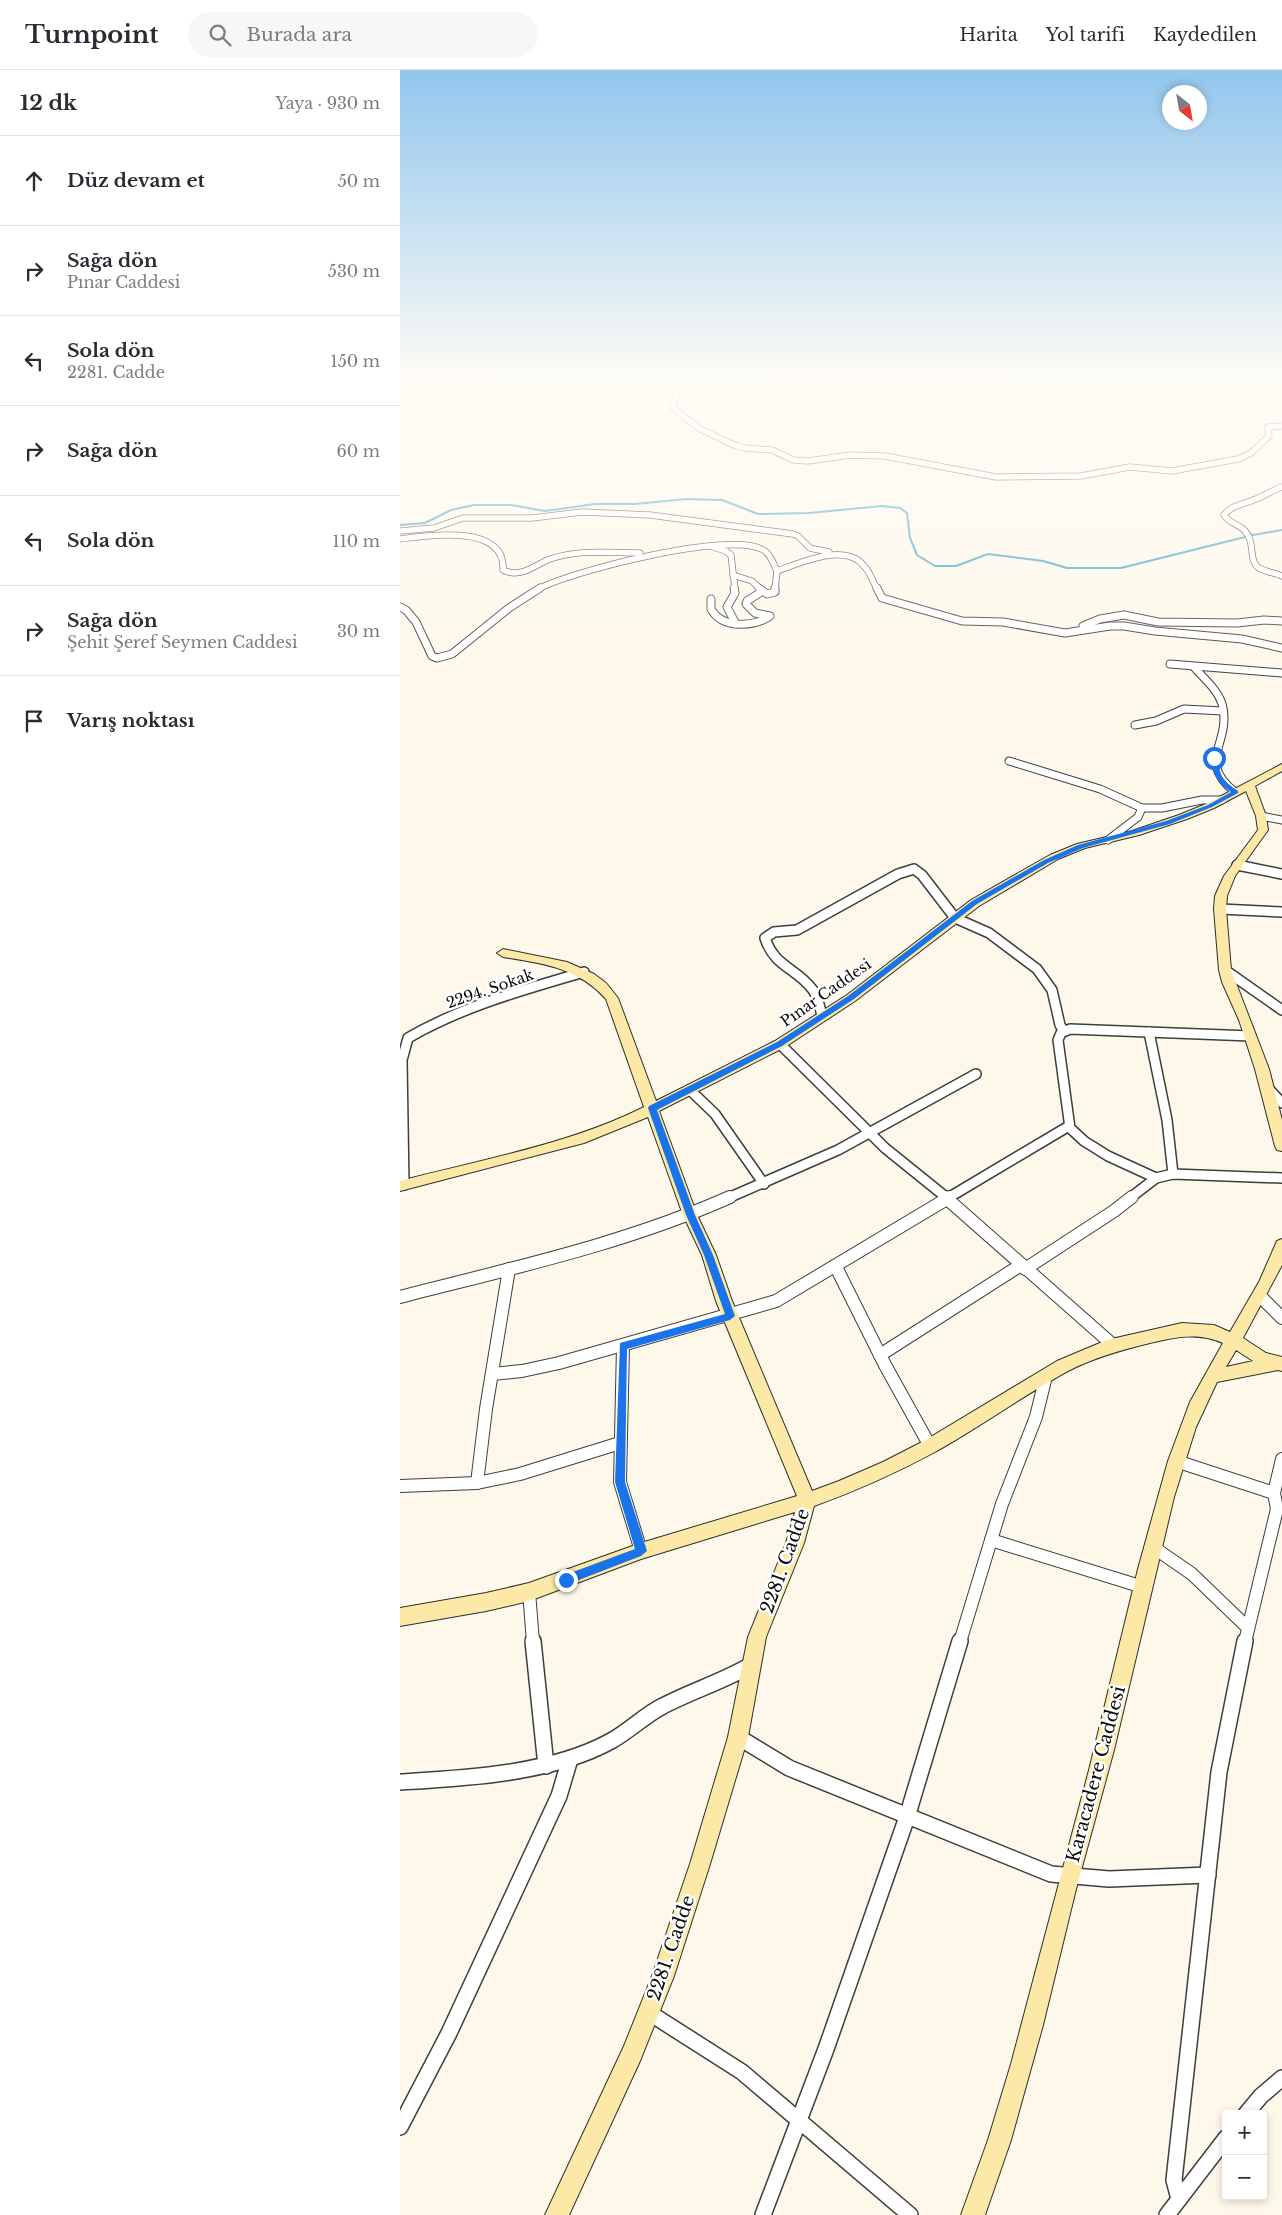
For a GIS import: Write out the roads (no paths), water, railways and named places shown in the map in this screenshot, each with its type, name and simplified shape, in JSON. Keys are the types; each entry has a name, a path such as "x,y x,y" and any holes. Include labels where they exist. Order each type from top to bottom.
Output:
{"street":[{"path":"1280,575 1262,569 1255,563 1252,557 1252,543 1249,538 1243,529 1224,515 1228,508 1258,499 1269,491 1282,487"},
{"path":"400,532 434,528 463,518 532,518 582,512 650,515 794,534 814,554"},
{"path":"400,539 455,535 473,537 495,549 503,559 503,570 511,574 521,572 555,558 586,552 666,553"},
{"path":"400,607 407,610 412,617 432,656 442,657 456,651 509,608 540,588 621,561 706,546 731,544 760,549 770,556 777,571 775,592 769,594 761,592 752,581 733,575"},
{"path":"706,546 723,549 730,553 735,593 728,602 727,610 737,625"},
{"path":"777,571 783,571 814,554 852,556 860,561 878,587 881,596 888,600 962,621 1003,622 1060,632 1074,632 1104,626 1124,626 1155,631 1242,638 1282,648"},
{"path":"711,599 713,612 737,625 752,624 770,617 767,614 754,612 746,604 746,601 761,592"},
{"path":"1074,632 1094,621 1124,615 1158,622 1237,623 1264,620 1282,621"},
{"path":"1170,664 1282,673"},
{"path":"1194,667 1217,694 1223,711 1224,727 1214,758 1218,776 1222,783 1236,792"},
{"path":"1135,725 1156,721 1184,709 1223,711"},
{"path":"1009,761 1033,771 1102,790 1142,808 1174,806 1210,799 1222,800"},
{"name":"Pınar Caddesi","path":"402,1186 584,1138 614,1127 780,1044 851,998 994,890 1054,857 1081,846 1168,823 1222,800 1282,767"},
{"path":"1263,776 1282,781"},
{"path":"1249,785 1261,816 1263,830 1224,886 1220,909 1225,970 1251,1036 1282,1146"},
{"path":"1108,840 1138,817 1142,808"},
{"path":"1261,816 1282,820"},
{"path":"1237,865 1282,874"},
{"path":"822,1016 816,996 808,984 773,958 768,950 765,938 774,932 797,930 855,896 911,869 922,875 955,918 989,933 1037,969 1052,990 1060,1024 1064,1030"},
{"path":"1220,909 1282,912"},
{"name":"2281. Cadde","path":"503,953 552,962 584,972 600,984 612,998 690,1215 709,1255 730,1316 807,1500 795,1543 757,1637 738,1738 680,1927 632,2053 557,2215"},
{"path":"1225,970 1282,1010"},
{"name":"2294. Sokak","path":"402,1186 402,1060 408,1038 434,1024 482,1004 584,972"},
{"path":"1064,1030 1251,1036"},
{"path":"1064,1030 1058,1040 1069,1126 1084,1141 1108,1156 1156,1178"},
{"path":"1149,1032 1162,1087 1172,1149 1173,1174"},
{"path":"780,1044 869,1133 1113,1345"},
{"path":"400,1297 606,1244 690,1215 764,1184 869,1133 976,1074"},
{"path":"1266,1086 1282,1103"},
{"path":"690,1090 714,1114 764,1184"},
{"path":"492,1374 540,1368 730,1316 776,1301 836,1267 946,1198 1069,1126"},
{"path":"880,1354 1114,1211 1156,1178 1173,1174 1208,1174 1282,1178"},
{"name":"Karacadere Caddesi","path":"973,2215 1016,2089 1069,1878 1104,1750 1143,1587 1176,1461 1194,1412 1212,1376 1260,1296 1282,1245"},
{"path":"836,1267 930,1446"},
{"path":"477,1483 509,1269"},
{"path":"1260,1296 1282,1318"},
{"path":"400,1617 486,1602 529,1592 641,1551 843,1488 930,1446 1084,1355 1113,1345 1182,1329 1198,1328 1234,1340 1262,1359 1279,1364"},
{"path":"623,1346 620,1482 641,1551"},
{"path":"1212,1376 1279,1364"},
{"path":"763,2215 863,1947 907,1817 1002,1504 1036,1417 1046,1376"},
{"path":"400,1486 477,1483 520,1474 620,1443"},
{"path":"1179,2200 1174,2180 1219,1772 1248,1628 1277,1509 1274,1493 1282,1459"},
{"path":"1176,1461 1274,1493"},
{"path":"991,1540 1143,1587"},
{"path":"1154,1547 1199,1578 1248,1628"},
{"path":"529,1592 538,1700 546,1766"},
{"path":"400,1782 457,1779 546,1766 570,1759 611,1740 661,1707 727,1679 751,1665"},
{"path":"738,1738 790,1768 1036,1870 1069,1878 1208,1876"},
{"path":"400,2128 449,2033 559,1796 570,1759"},
{"path":"648,2012 742,2072 910,2215"},
{"path":"1249,2110 1261,2096 1282,2078"},
{"path":"1168,2215 1222,2143"}],"waterway":[{"path":"400,525 425,523 451,510 474,505 511,505 545,511 595,504 635,504 686,499 722,500 758,514 809,513 882,506 900,508 907,513 910,538 917,555 935,566 956,566 988,554 1043,561 1067,568 1121,568 1253,535 1282,530"}]}
